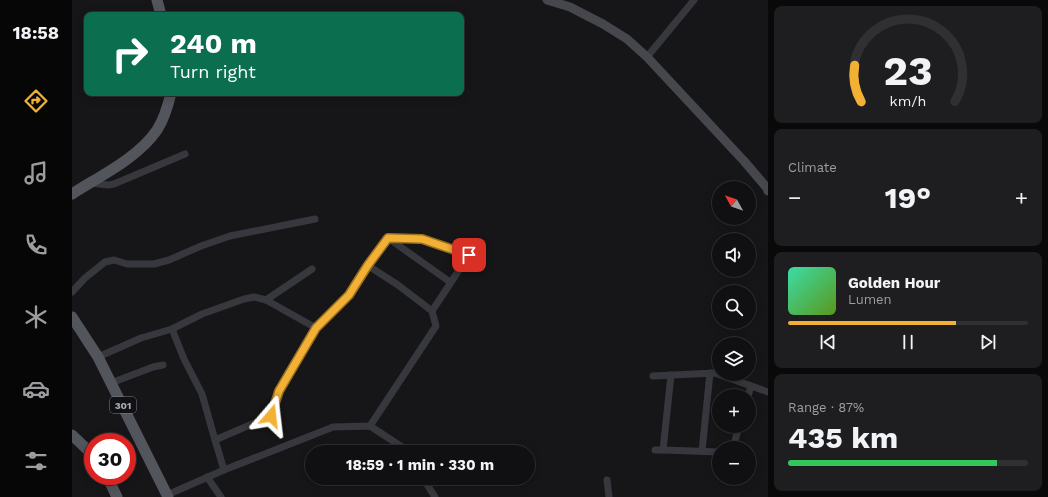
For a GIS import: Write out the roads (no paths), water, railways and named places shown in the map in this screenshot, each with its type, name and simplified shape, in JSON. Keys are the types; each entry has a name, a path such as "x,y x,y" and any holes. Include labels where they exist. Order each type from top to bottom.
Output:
{"main road":[{"path":"157,0 160,12"},
{"path":"547,0 570,7 603,24 627,39 647,57 744,161 768,191"},
{"path":"72,194 140,150 157,130 163,118 170,96"},
{"name":"301","path":"72,317 98,357 168,496"},
{"path":"72,435 84,447"},
{"path":"111,485 117,497"}],"street":[{"path":"647,57 694,0"},
{"path":"90,183 108,185 114,184 185,154"},
{"path":"72,292 85,278 105,262 114,260 127,264 154,264 169,260 201,246 230,236 315,219"},
{"path":"215,440 271,416 279,391 316,328 349,295 368,265 388,238"},
{"path":"388,238 422,239 469,255 432,311"},
{"path":"388,238 450,282"},
{"path":"368,265 398,285 432,311 436,326 370,426"},
{"path":"266,300 312,269"},
{"path":"98,357 141,338 172,329 202,314 244,299 254,297 266,300 316,328"},
{"path":"172,329 184,358 202,394 224,470"},
{"path":"111,383 153,367 163,365"},
{"path":"702,451 710,373"},
{"path":"652,376 715,373 768,392"},
{"path":"663,450 671,375"},
{"path":"168,496 224,470 333,427 370,426 399,445"},
{"path":"655,450 712,452"},
{"path":"208,477 221,497"},
{"path":"607,480 609,497"},
{"path":"427,485 435,497"}]}
